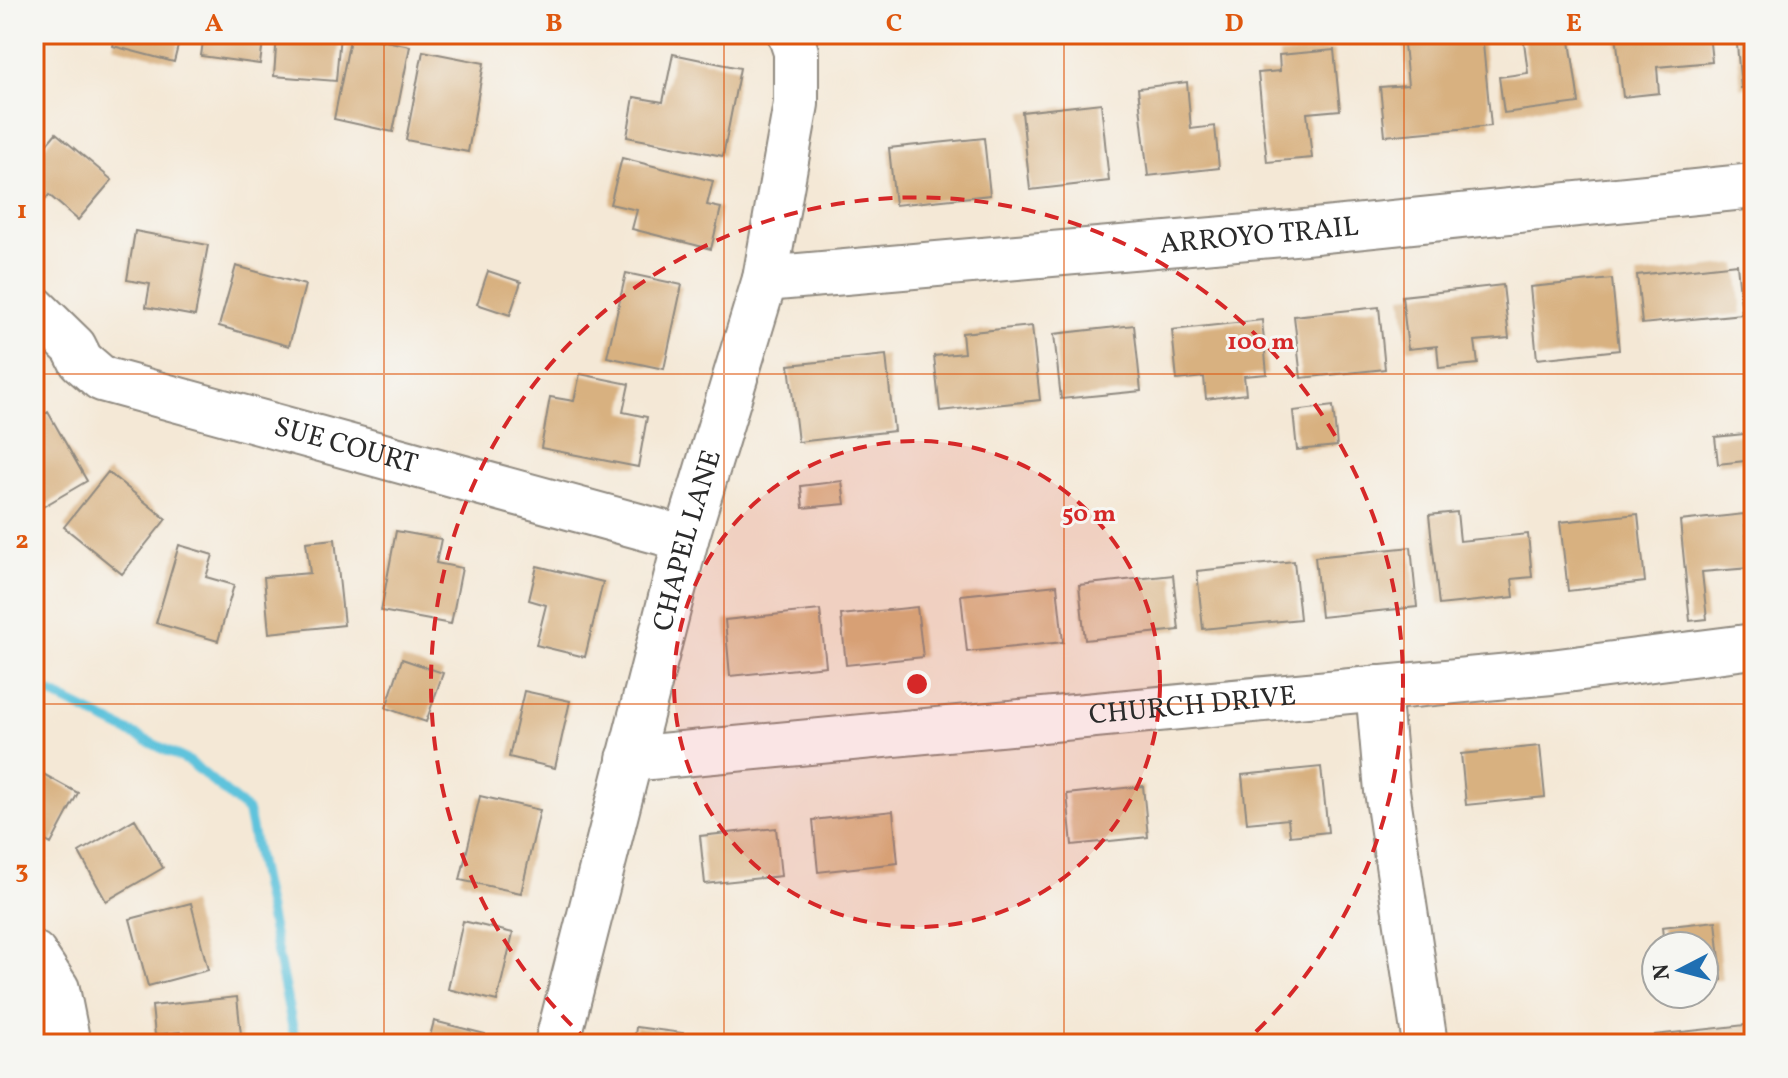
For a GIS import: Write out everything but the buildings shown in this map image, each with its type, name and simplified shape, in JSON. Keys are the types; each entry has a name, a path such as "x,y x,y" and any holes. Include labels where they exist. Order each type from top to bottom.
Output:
{"street":[{"name":"CHAPEL LANE","path":"557,1044 686,539 765,279 796,104 796,52 790,34"},
{"name":"ARROYO TRAIL","path":"765,279 1320,230 1754,186"},
{"name":"SUE COURT","path":"34,308 74,347 81,361 102,379 686,539"},
{"name":"CHURCH DRIVE","path":"629,759 1551,672 1754,646"},
{"path":"1378,688 1387,791 1425,1044"},
{"path":"34,954 57,989 68,1044"}],"waterway":[{"path":"34,685 190,762 248,811 296,1044"}]}
